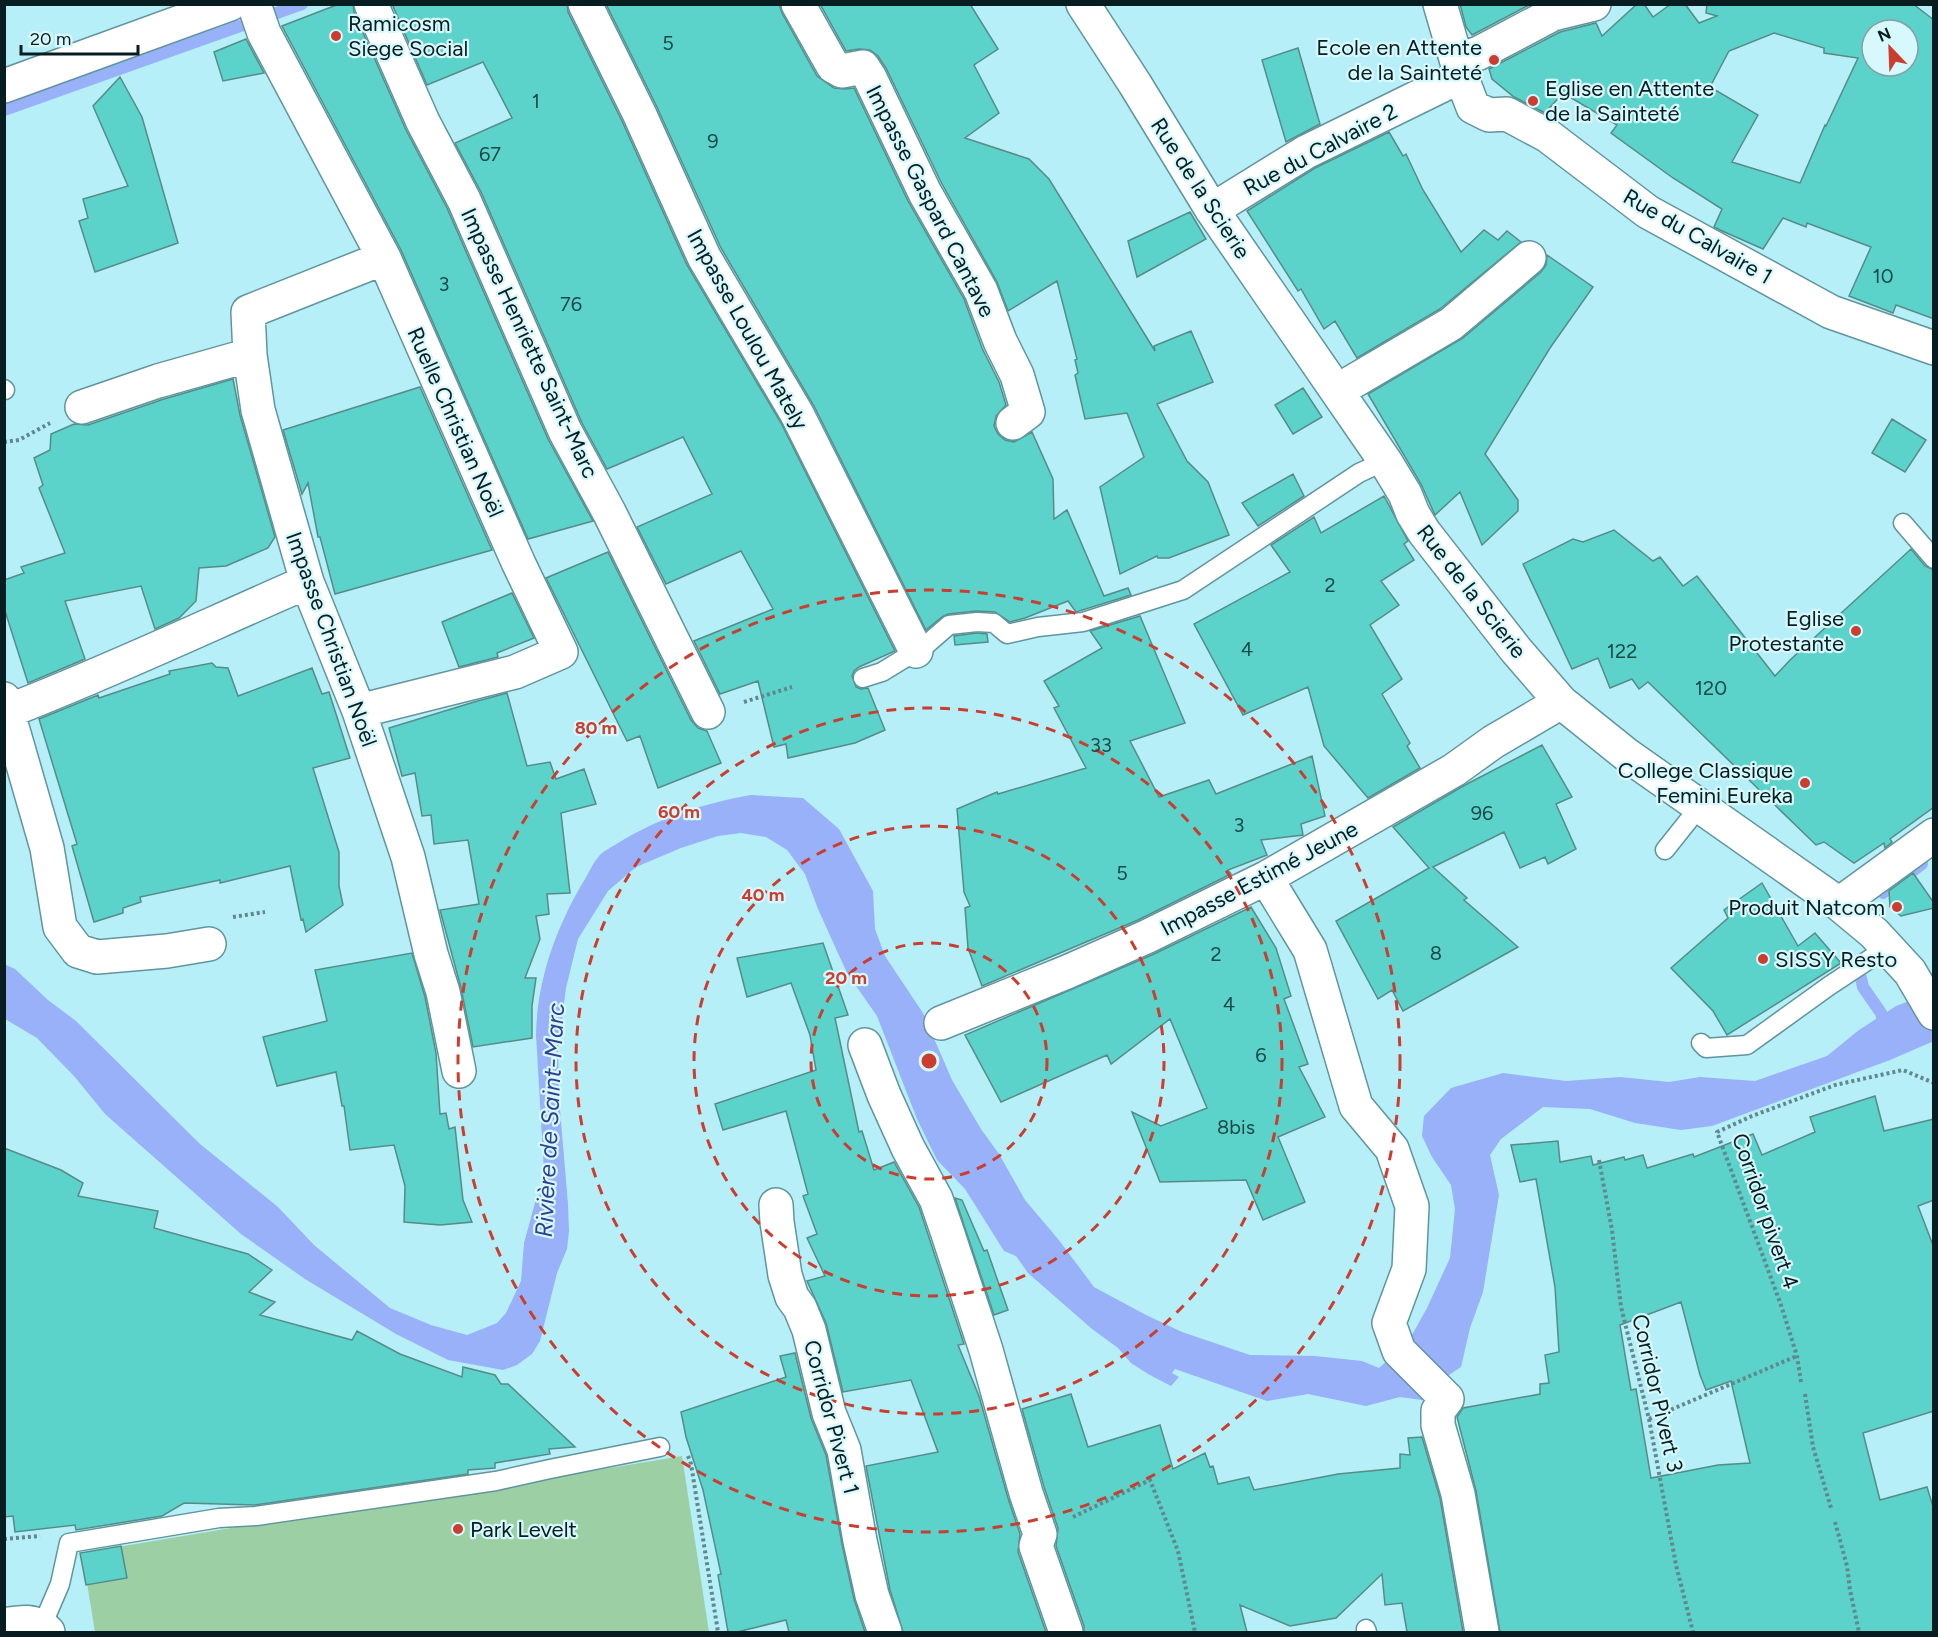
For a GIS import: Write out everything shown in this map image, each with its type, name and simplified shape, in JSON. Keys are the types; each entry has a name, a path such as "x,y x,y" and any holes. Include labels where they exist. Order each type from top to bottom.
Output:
{"street":[{"name":"Impasse Henriette Saint-Marc","path":"371,4 423,122 464,200 565,431 609,512 708,712"},
{"name":"Impasse Loulou Mately","path":"585,4 639,113 704,257 797,414 916,651"},
{"name":"Impasse Gaspard Cantave","path":"798,4 833,66 842,70 863,67 925,193 981,291 997,333 1017,375 1028,412 1013,423"},
{"name":"Rue de la Scierie","path":"1083,4 1212,210 1385,461 1424,532 1516,650 1561,702 1627,754 1839,904 1874,933 1910,972 1934,1013"},
{"name":"Rue du Calvaire 1","path":"1440,4 1473,107 1489,115 1507,114 1548,136 1648,212 1831,312 1934,348"},
{"name":"Rue du Calvaire 2","path":"1212,210 1306,152 1459,68 1479,53 1553,14 1594,4"},
{"path":"4,86 251,14"},
{"name":"Ruelle Christian Noël","path":"251,14 384,258 518,562 561,652 515,672 359,711"},
{"name":"Impasse Christian Noël","path":"384,258 248,312 250,355 258,410 307,582 359,711 408,857 431,954 443,992 459,1071"},
{"path":"1337,391 1451,324 1528,258"},
{"path":"82,407 158,381 250,355"},
{"path":"209,944 167,951 97,957 78,951 60,927 47,848 6,705 75,686 161,645 307,582"},
{"name":"Impasse Estimé Jeune","path":"941,1023 1136,941 1266,878 1454,770 1493,742 1561,702"},
{"path":"1839,904 1934,834"},
{"path":"1266,878 1310,950 1356,1106 1392,1149 1412,1206 1409,1269 1389,1323 1399,1351 1447,1399 1438,1410 1438,1425 1458,1494 1482,1632"},
{"path":"865,1045 908,1148 936,1199 948,1234 986,1350 1026,1493 1040,1534 1036,1546 1066,1632"},
{"name":"Corridor Pivert 1","path":"776,1205 785,1275 792,1297 800,1308 809,1330 829,1413 844,1450 872,1595 885,1632"},
{"path":"4,1625 24,1622 45,1629"}],"lane":[{"path":"863,678 882,672 926,645 949,625 994,623 1007,634 1038,627 1083,622 1183,590 1359,474 1385,461"},
{"path":"1903,523 1934,559"},
{"path":"1665,850 1700,806"},
{"path":"1701,1043 1706,1048 1747,1045 1888,947"},
{"path":"45,1629 60,1584 69,1543 219,1518 256,1516 496,1481 660,1447"}],"path":[{"path":"4,442 19,440 82,407"},
{"path":"708,712 792,687"},
{"name":"Corridor pivert 4","path":"1801,1382 1797,1356 1781,1305 1717,1132 1752,1116 1835,1085 1903,1070 1934,1083"},
{"name":"Corridor Pivert 3","path":"1599,1160 1614,1240 1621,1307 1649,1419 1676,1565 1693,1632"},
{"path":"1649,1419 1797,1356"},
{"path":"1805,1394 1813,1447 1831,1508"},
{"path":"660,1447 676,1446 686,1452 691,1464 718,1632"},
{"path":"1065,1521 1150,1480 1178,1551 1195,1632"},
{"path":"1835,1521 1847,1566 1859,1632"}],"green space":[{"name":"Park Levelt","path":"682,1456 709,1632 95,1632 82,1553"}],"water":[{"name":"Rivière de Saint-Marc","path":"751,795 803,798 839,829 873,891 875,929 885,956 923,1013 952,1080 1025,1200 1094,1287 1182,1332 1250,1355 1315,1356 1362,1361 1379,1368 1408,1342 1450,1258 1455,1209 1451,1185 1432,1157 1422,1136 1424,1116 1451,1088 1503,1073 1566,1081 1620,1077 1669,1082 1700,1077 1755,1081 1827,1056 1859,1030 1896,1006 1933,992 1934,1041 1890,1060 1712,1126 1681,1130 1635,1123 1590,1109 1543,1107 1501,1139 1490,1155 1499,1195 1483,1292 1470,1328 1461,1367 1443,1379 1429,1401 1400,1397 1366,1406 1308,1394 1267,1401 1175,1369 1172,1373 1179,1377 1171,1386 1131,1363 1118,1348 1092,1329 1028,1273 1016,1256 1004,1251 965,1189 937,1160 917,1119 877,1016 847,973 805,874 787,850 766,837 741,833 718,836 681,848 636,867 608,891 578,939 566,988 558,1048 559,1098 568,1204 567,1249 557,1273 540,1341 532,1354 517,1365 503,1370 448,1360 396,1334 305,1279 241,1234 105,1114 74,1076 37,1038 5,1019 4,964 15,969 48,1000 76,1021 200,1144 278,1207 314,1245 390,1308 431,1325 467,1335 497,1323 506,1313 521,1281 524,1243 536,1199 545,1188 536,1035 537,1014 544,974 565,916 593,865 605,851 666,819 715,803"}],"building":[{"path":"339,4 353,4 354,12 406,130 447,208 548,439 593,521 528,539 401,250 282,26"},
{"path":"392,4 567,4 568,12 622,121 687,265 781,423 895,651 859,667 852,676 856,687 868,688 885,730 855,743 788,758 786,744 774,747 758,681 720,694 694,641 773,609 741,551 666,584 637,527 712,494 683,437 607,469 582,423 481,192 455,143 512,118 483,62 427,85"},
{"path":"606,4 779,4 817,76 834,88 854,88 908,201 964,299 982,348 999,382 1006,405 996,416 994,426 998,434 1005,440 1014,442 1032,432 1053,479 1054,519 1067,510 1104,596 1128,588 1131,595 1076,612 1068,601 1010,622 995,612 976,611 948,614 926,630 814,406 721,248 656,105"},
{"path":"820,4 970,4 998,49 974,65 999,113 965,138 1029,159 1049,179 1155,351 1154,346 1191,331 1213,382 1157,404 1187,461 1208,482 1229,535 1169,558 1158,558 1157,556 1120,574 1100,487 1144,457 1127,413 1085,419 1075,375 1078,373 1075,360 1077,359 1057,281 1008,311 997,282 942,184 886,68 878,56 870,50 846,51"},
{"path":"1460,4 1531,4 1472,35 1466,27"},
{"path":"1637,4 1644,4 1653,17 1671,4 1685,4 1699,23 1717,16 1706,13 1707,4 1913,4 1934,20 1934,319 1896,305 1893,313 1849,296 1871,247 1807,223 1806,227 1783,218 1763,249 1720,230 1714,227 1722,209 1673,178 1611,133 1617,125 1563,93 1545,113 1514,97 1492,79 1489,69 1560,32 1596,23 1602,36","holes":["1774,33 1824,48 1824,53 1858,58 1800,183 1732,162 1758,115 1710,87 1729,51"]},
{"path":"246,39 264,73 223,81 214,52"},
{"path":"1298,48 1320,124 1286,142 1262,60"},
{"path":"120,77 142,117 178,243 95,272 79,221 88,218 83,199 128,186 93,106"},
{"path":"1389,132 1403,156 1406,154 1423,190 1461,252 1484,230 1498,240 1507,231 1521,242 1440,309 1357,358 1335,321 1324,329 1301,289 1298,291 1247,211 1315,168"},
{"path":"1190,212 1206,239 1137,277 1128,241"},
{"path":"1547,255 1593,287 1550,348 1485,454 1518,500 1518,511 1482,545 1460,492 1435,515 1421,484 1368,394 1463,338 1541,272 1546,265"},
{"path":"233,379 240,415 275,537 268,548 226,566 199,568 196,601 179,618 155,629 141,586 65,601 85,659 28,683 4,608 4,580 24,573 21,567 65,553 39,488 43,485 34,458 50,450 51,434 74,424 88,425 164,399"},
{"path":"420,387 492,550 335,594 320,537 318,537 308,483 302,494 283,430"},
{"path":"1303,388 1322,417 1293,434 1275,405"},
{"path":"1892,419 1926,440 1905,472 1872,453"},
{"path":"1293,474 1304,496 1258,526 1242,503"},
{"path":"1384,496 1408,541 1404,544 1414,560 1381,581 1399,605 1370,625 1402,679 1382,694 1410,743 1407,746 1420,768 1368,798 1324,746 1308,687 1243,715 1194,624 1290,572 1271,545 1314,517 1321,533"},
{"path":"1614,530 1653,561 1660,557 1683,586 1697,576 1775,676 1911,549 1925,566 1934,570 1934,807 1890,839 1892,842 1885,848 1884,843 1854,863 1824,842 1816,845 1648,682 1639,689 1632,679 1610,688 1598,658 1572,669 1523,564 1573,539 1583,542"},
{"path":"608,552 691,720 698,728 707,731 721,763 658,788 640,736 627,741 546,578"},
{"path":"512,593 534,638 497,653 498,657 459,667 442,622"},
{"path":"1140,616 1185,723 1130,741 1159,797 1209,780 1216,794 1312,756 1325,816 1301,824 1303,835 1261,840 1267,855 1228,870 1231,874 1138,920 982,986 968,948 965,908 970,906 964,892 957,809 997,792 998,794 1086,768 1054,708 1059,706 1044,681 1102,648 1090,631"},
{"path":"987,634 988,642 955,645 954,636"},
{"path":"212,663 216,667 228,668 238,696 312,668 322,694 329,692 350,758 313,768 339,852 339,886 343,905 306,932 303,919 301,920 290,866 220,883 220,880 140,897 141,902 123,908 123,913 94,922 72,846 77,844 39,719 98,695 99,698 170,674 169,671"},
{"path":"507,693 527,766 550,762 556,779 584,769 596,804 561,813 570,893 547,894 549,914 536,916 540,939 525,978 536,978 532,1006 532,1038 473,1047 461,988 440,910 479,904 468,840 434,844 431,815 422,816 415,773 402,776 389,728"},
{"path":"1542,745 1572,797 1556,804 1576,849 1548,864 1545,857 1520,868 1504,832 1433,867 1467,898 1464,900 1518,947 1403,1011 1392,990 1378,999 1336,921 1429,868 1393,827 1465,785"},
{"path":"1913,873 1934,903 1934,908 1901,916 1890,907 1889,891"},
{"name":"SISSY Resto","path":"1762,883 1798,946 1815,933 1841,963 1727,1035 1713,1011 1671,968 1728,918 1724,910"},
{"path":"1251,907 1276,948 1291,996 1284,999 1308,1064 1299,1067 1325,1117 1278,1137 1305,1202 1263,1220 1246,1180 1160,1182 1132,1112 1161,1126 1207,1108 1170,1019 1111,1064 1107,1055 1001,1102 965,1035 1154,954"},
{"path":"823,943 848,1015 835,1018 859,1132 862,1131 874,1170 894,1162 919,1207 964,1344 958,1345 979,1396 1020,1534 1018,1552 1046,1632 903,1632 890,1590 866,1466 938,1452 911,1380 843,1392 826,1323 807,1281 825,1276 807,1238 817,1234 803,1196 808,1194 786,1111 723,1130 715,1104 816,1070 810,1035 791,983 747,997 737,958"},
{"path":"412,953 425,997 436,1053 440,1114 446,1113 449,1129 455,1127 463,1200 472,1222 440,1225 404,1222 405,1186 394,1145 350,1150 344,1106 342,1106 336,1072 277,1086 263,1037 327,1021 315,970"},
{"path":"1875,1096 1884,1131 1934,1119 1934,1200 1918,1206 1934,1248 1934,1411 1863,1433 1880,1500 1927,1487 1934,1510 1934,1632 1500,1632 1476,1491 1457,1417 1463,1408 1540,1394 1540,1384 1549,1383 1545,1355 1559,1352 1555,1287 1536,1179 1520,1182 1511,1145 1558,1141 1560,1162 1591,1156 1593,1165 1643,1155 1647,1168 1693,1154 1694,1157 1753,1134 1762,1155 1815,1132 1810,1117","holes":["1681,1302 1706,1390 1731,1381 1750,1463 1718,1465 1651,1478 1636,1389 1631,1390 1620,1325"]},
{"path":"4,1148 61,1170 83,1183 78,1196 158,1211 154,1228 248,1254 272,1270 249,1292 275,1302 260,1315 352,1340 357,1331 400,1354 462,1377 463,1367 495,1375 501,1384 508,1384 575,1447 549,1449 550,1454 495,1463 495,1468 468,1470 468,1474 255,1505 184,1503 162,1516 76,1530 75,1525 15,1532 13,1516 4,1517"},
{"path":"955,1198 962,1200 984,1251 987,1250 1008,1310 994,1315"},
{"path":"795,1353 811,1418 826,1455 854,1599 865,1632 789,1632 786,1620 737,1632 728,1632 718,1575 721,1574 703,1490 686,1437 681,1412 786,1377 780,1356"},
{"path":"1071,1394 1088,1447 1160,1425 1173,1469 1205,1453 1210,1467 1213,1466 1218,1484 1249,1477 1254,1490 1338,1474 1400,1468 1400,1454 1410,1455 1408,1438 1422,1437 1440,1498 1463,1632 1407,1632 1402,1603 1385,1605 1382,1574 1336,1618 1290,1626 1240,1605 1247,1632 1084,1632 1084,1626 1056,1546 1058,1528 1022,1409"},
{"path":"121,1546 127,1578 86,1585 80,1553"}],"waterway":[{"path":"4,110 302,4"},
{"path":"1883,893 1922,864"},
{"path":"1861,978 1863,987 1881,1013 1885,1030"}],"place":[{"name":"Ramicosm Siege Social","path":"336,36"},
{"name":"Ecole en Attente de la Sainteté","path":"1494,60"},
{"name":"Eglise en Attente de la Sainteté","path":"1533,101"},
{"name":"Eglise Protestante","path":"1856,631"},
{"name":"College Classique Femini Eureka","path":"1805,783"},
{"name":"Produit Natcom","path":"1897,907"},
{"name":"SISSY Resto","path":"1763,959"},
{"name":"Park Levelt","path":"458,1529"}]}
